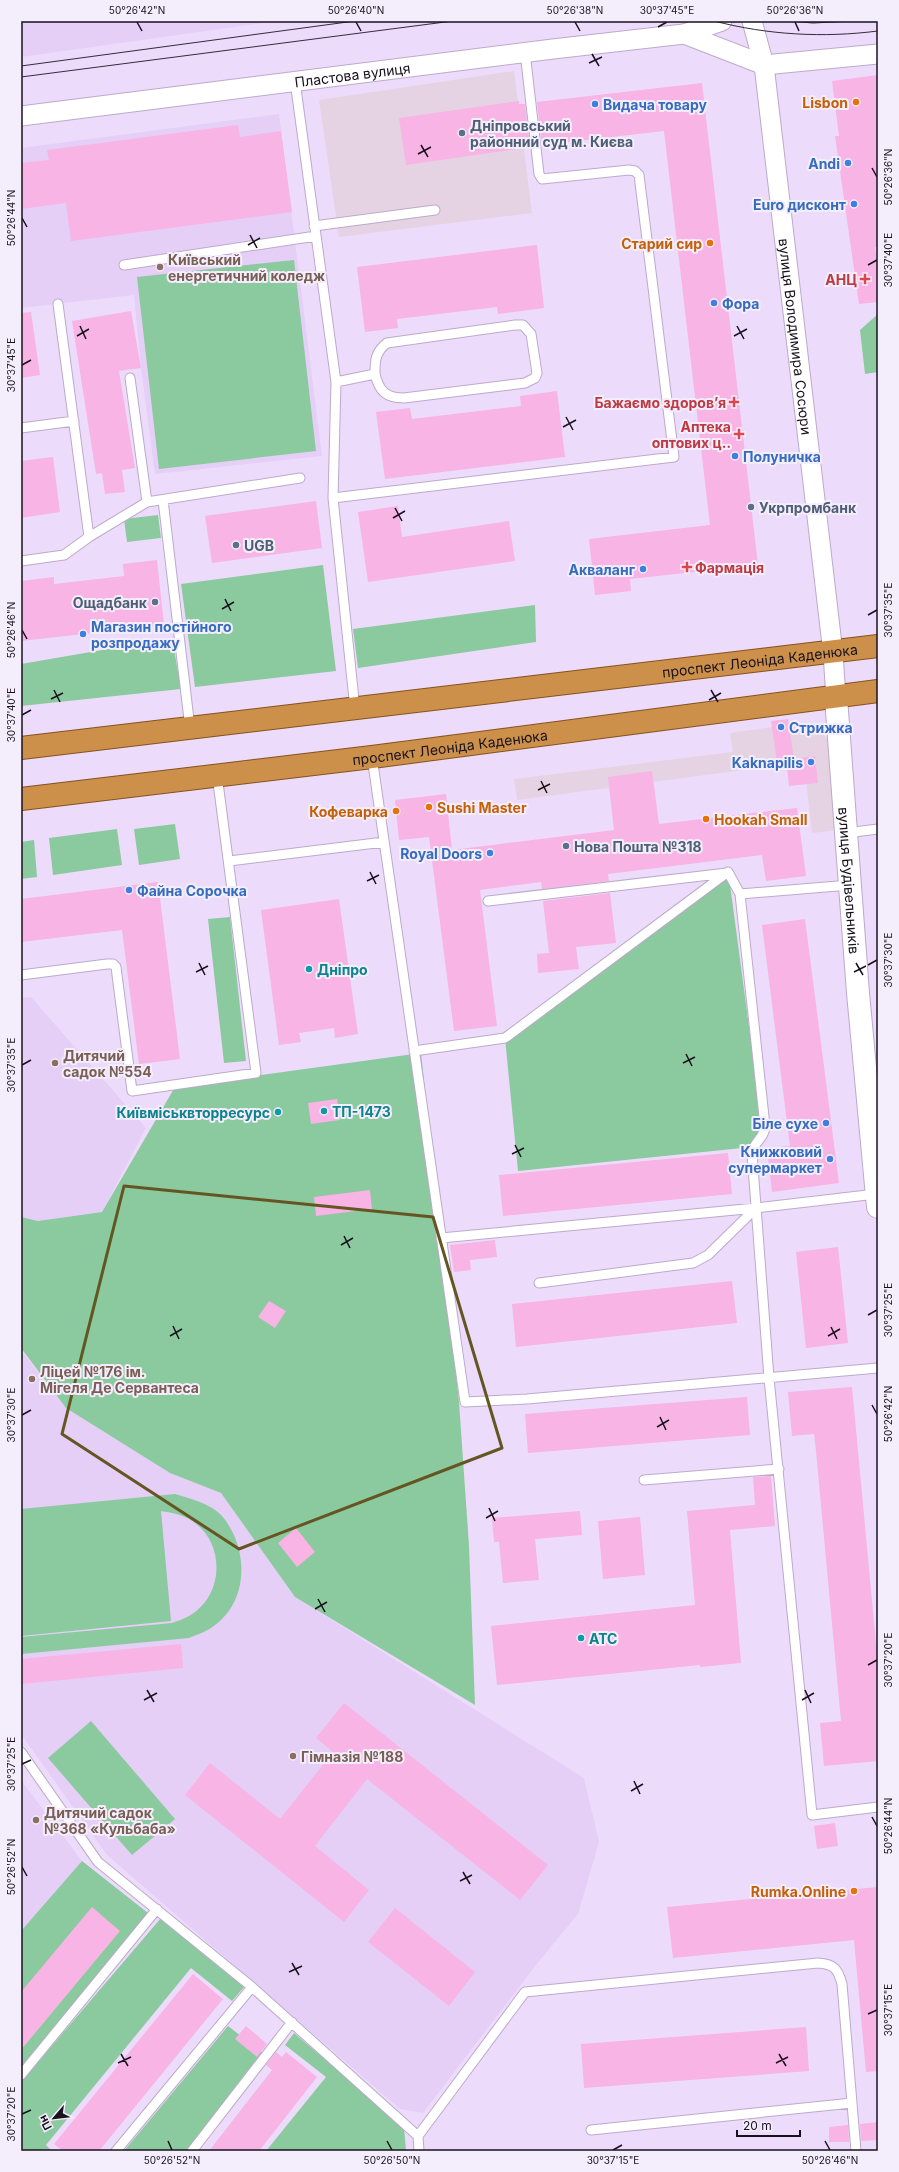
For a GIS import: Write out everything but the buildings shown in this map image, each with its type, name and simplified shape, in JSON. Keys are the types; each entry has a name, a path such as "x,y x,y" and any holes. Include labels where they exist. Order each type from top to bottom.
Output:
{"highway":[{"name":"проспект Леоніда Каденюка","path":"21,748 833,653 878,646"},
{"name":"проспект Леоніда Каденюка","path":"21,799 372,757 836,698 878,691"}],"street":[{"name":"Пластова вулиця","path":"21,116 525,52 684,34 722,21"},
{"name":"вулиця Володимира Сосюри","path":"752,21 764,65 833,653 836,698"},
{"name":"Пластова вулиця","path":"684,34 764,65 878,54"},
{"name":"вулиця Будівельників","path":"836,698 850,885 877,1200"}],"lane":[{"path":"333,498 674,457 639,175 635,171 629,170 542,179 539,174 525,52"},
{"path":"295,81 336,382 333,498 355,708"},
{"path":"314,226 434,210"},
{"path":"124,265 316,236"},
{"path":"58,304 89,537"},
{"path":"515,325 523,325 531,334 536,373 535,378 525,383 404,398 389,396 382,392 375,374 375,359 377,352 387,343 515,325"},
{"path":"336,382 375,374"},
{"path":"130,378 147,502"},
{"path":"21,428 74,421"},
{"path":"21,561 64,555 89,537 147,502 300,478"},
{"path":"163,500 190,728"},
{"path":"372,757 465,1402 527,1399 878,1368"},
{"path":"21,975 107,964 113,964 116,967 132,1091 256,1073 217,775"},
{"path":"846,833 878,829"},
{"path":"228,861 384,842"},
{"path":"414,1051 506,1038 728,872"},
{"path":"728,872 740,894 765,1126 764,1134 752,1150 769,1378 812,1815 878,1807"},
{"path":"488,901 728,872"},
{"path":"740,894 850,885"},
{"path":"441,1238 756,1208 877,1200"},
{"path":"539,1283 693,1263 708,1255 756,1208"},
{"path":"644,1480 779,1468"},
{"path":"21,1752 98,1862 252,1987 418,2136"},
{"path":"21,2075 157,1909"},
{"path":"419,2151 418,2136 525,1992 818,1963 830,1964 838,1970 842,1984 856,2151"},
{"path":"116,2151 252,1987"},
{"path":"192,2151 292,2022"},
{"path":"591,2130 852,2103"}],"highlighted area":[{"path":"124,1186 433,1217 502,1448 239,1549 62,1434"}],"shaded area":[{"path":"21,21 278,21 21,57"},
{"path":"514,71 532,213 339,237 319,100"},
{"name":"Київський енергетичний коледж","path":"279,114 322,456 155,474 141,368 134,295 21,308 21,148"},
{"path":"800,723 819,730 831,743 838,830 812,833 804,762 517,800 514,779 733,752 730,733"},
{"name":"Дитячий садок №554","path":"31,997 146,1128 102,1212 38,1221 21,1217 21,998"},
{"name":"Гімназія №188","path":"21,1350 66,1408 170,1473 221,1493 295,1597 584,1778 599,1842 578,1914 536,1965 423,2113 400,2109 107,1855 21,1734"},
{"name":"Дитячий садок №368 «Кульбаба»","path":"21,1780 82,1861 21,1931"}],"green space":[{"path":"294,260 316,451 159,469 137,277"},
{"path":"878,314 878,372 865,374 860,330"},
{"path":"158,515 161,538 127,542 124,519"},
{"path":"323,565 336,671 195,687 181,584"},
{"path":"535,605 536,642 358,668 353,629"},
{"path":"172,638 181,689 21,706 21,664"},
{"path":"175,824 180,859 139,865 134,829"},
{"path":"117,829 122,865 53,875 49,838"},
{"path":"34,840 37,877 21,879 21,842"},
{"path":"729,877 763,1132 752,1147 518,1171 505,1038"},
{"path":"230,917 246,1061 224,1063 208,919"},
{"path":"421,1053 459,1402 469,1546 475,1705 295,1597 221,1493 170,1473 66,1408 21,1348 21,1217 38,1221 102,1212 175,1087"},
{"path":"175,1494 200,1502 212,1508 222,1516 231,1529 237,1543 241,1559 239,1590 233,1604 224,1617 211,1628 189,1638 21,1654 21,1637 172,1623 185,1618 200,1607 209,1597 214,1584 216,1558 212,1545 205,1533 195,1523 183,1516 161,1511 171,1621 21,1636 21,1509"},
{"path":"91,1721 175,1819 132,1855 48,1758"},
{"path":"82,1861 148,1913 21,2067 21,1931"},
{"path":"161,1918 244,1987 232,2001 191,1968 46,2145 52,2151 21,2151 21,2082"},
{"path":"228,2026 263,2053 186,2151 124,2151"},
{"path":"294,2033 404,2127 406,2151 266,2151 326,2077 285,2045"}],"tram line":[{"path":"21,66 355,21"},
{"path":"21,77 453,21"},
{"path":"714,21 734,26 796,34 816,35 878,31"},
{"path":"789,21 813,23 854,21"}],"place":[{"name":"Lisbon","path":"856,102"},
{"name":"Видача товару","path":"595,104"},
{"name":"Дніпровський районний суд м. Києва","path":"462,133"},
{"name":"Andi","path":"848,163"},
{"name":"Euro дисконт","path":"854,204"},
{"name":"Старий сир","path":"710,243"},
{"name":"Київський енергетичний коледж","path":"160,267"},
{"name":"АНЦ","path":"865,279"},
{"name":"Фора","path":"714,303"},
{"name":"Бажаємо здоровʼя","path":"734,402"},
{"name":"Аптека оптових ц‥","path":"739,434"},
{"name":"Полуничка","path":"735,456"},
{"name":"Укрпромбанк","path":"751,507"},
{"name":"UGB","path":"236,545"},
{"name":"Фармація","path":"687,567"},
{"name":"Акваланг","path":"643,569"},
{"name":"Ощадбанк","path":"155,602"},
{"name":"Магазин постійного розпродажу","path":"83,634"},
{"name":"Стрижка","path":"781,727"},
{"name":"Kaknapilis","path":"811,762"},
{"name":"Sushi Master","path":"429,807"},
{"name":"Кофеварка","path":"396,811"},
{"name":"Hookah Small","path":"706,819"},
{"name":"Нова Пошта №318","path":"566,846"},
{"name":"Royal Doors","path":"490,853"},
{"name":"Файна Сорочка","path":"129,890"},
{"name":"Дніпро","path":"309,969"},
{"name":"Дитячий садок №554","path":"55,1063"},
{"name":"ТП-1473","path":"324,1111"},
{"name":"Київміськвторресурс","path":"278,1112"},
{"name":"Біле сухе","path":"826,1123"},
{"name":"Книжковий супермаркет","path":"830,1159"},
{"name":"Ліцей №176 ім. Мігеля Де Сервантеса","path":"32,1379"},
{"name":"АТС","path":"581,1638"},
{"name":"Гімназія №188","path":"293,1756"},
{"name":"Дитячий садок №368 «Кульбаба»","path":"36,1820"},
{"name":"Rumka.Online","path":"854,1891"}]}
